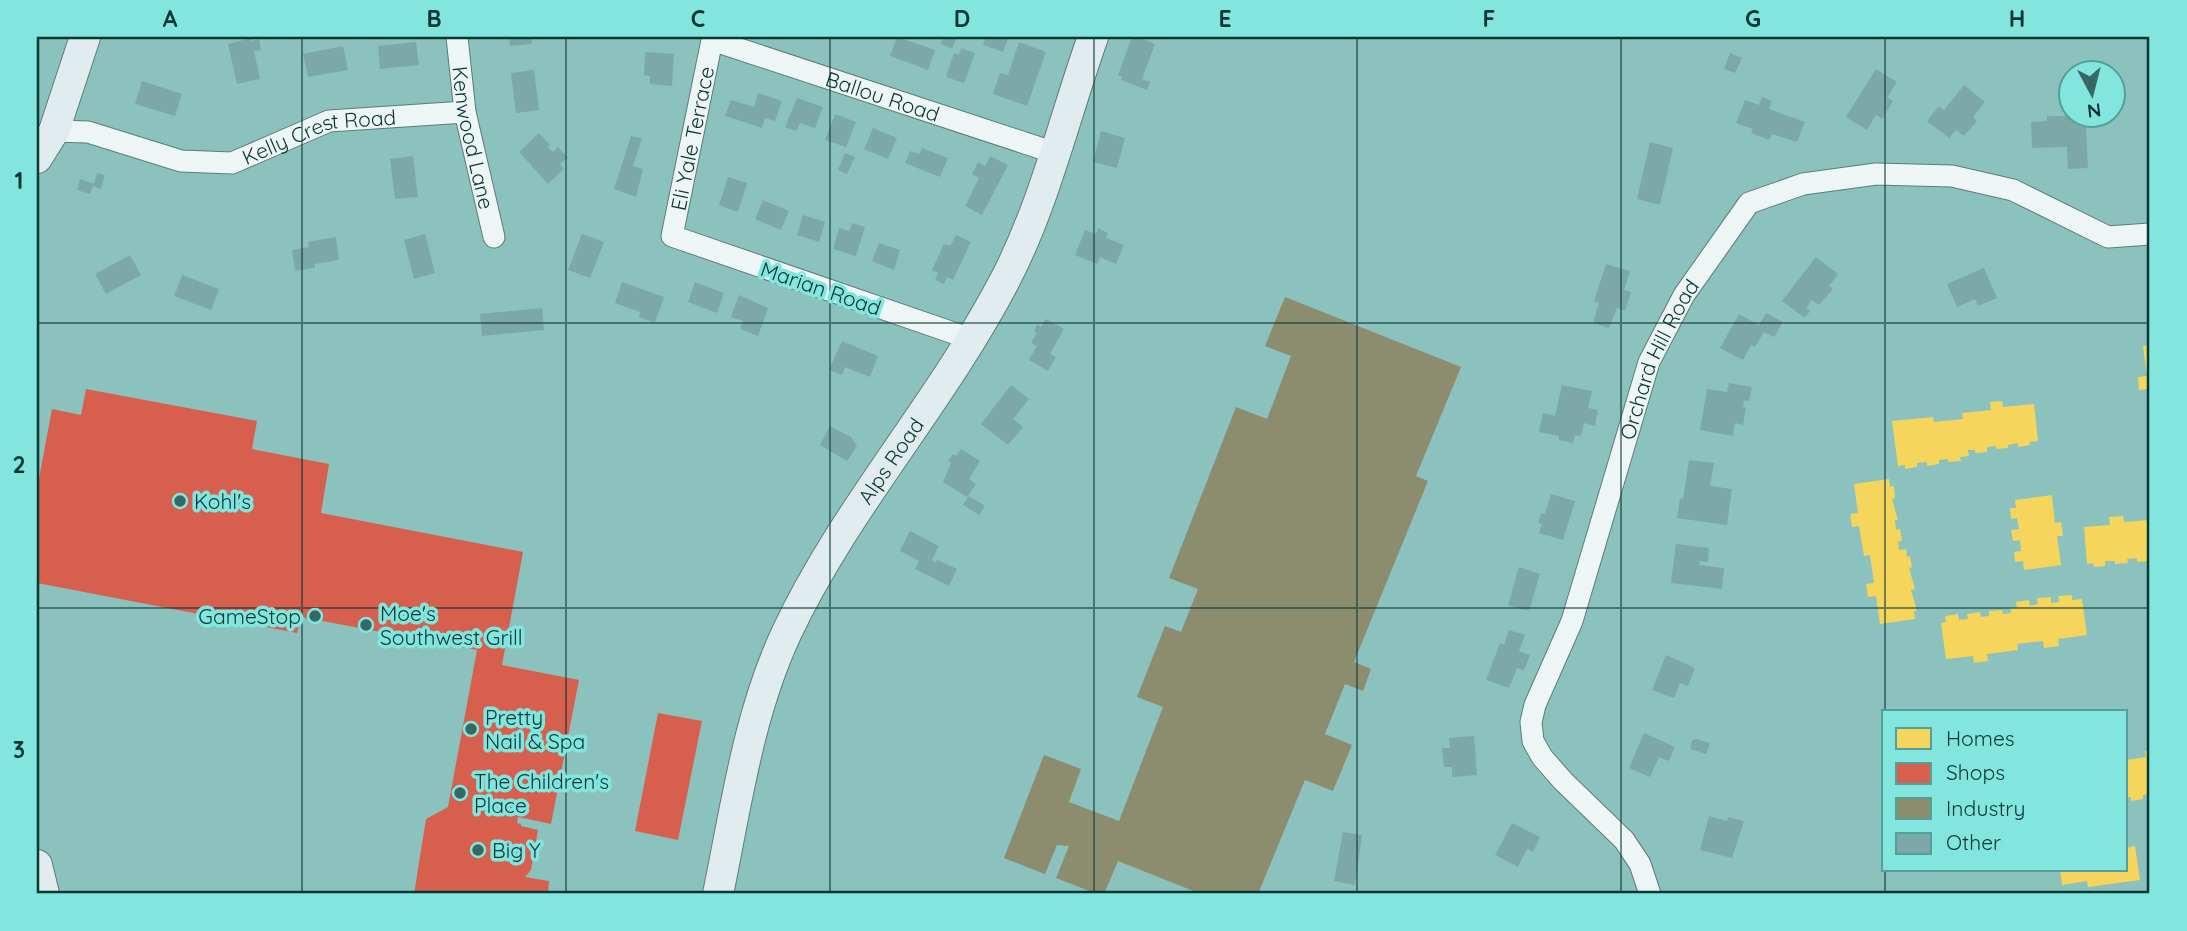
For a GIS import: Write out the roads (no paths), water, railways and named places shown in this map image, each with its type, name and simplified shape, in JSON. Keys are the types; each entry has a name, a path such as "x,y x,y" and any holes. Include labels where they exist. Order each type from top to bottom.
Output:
{"street":[{"path":"37,158 54,131 85,37"},
{"name":"Kenwood Lane","path":"457,37 464,112 494,237"},
{"name":"Alps Road","path":"718,894 755,719 787,633 846,529 971,339 1018,254 1093,37"},
{"name":"Ballou Road","path":"712,40 1055,153"},
{"name":"Eli Yale Terrace","path":"672,236 712,40"},
{"name":"Kelly Crest Road","path":"54,131 88,132 181,161 232,163 329,121 464,112"},
{"name":"Orchard Hill Road","path":"1650,894 1640,864 1624,840 1542,757 1533,741 1531,722 1535,705 1572,621 1649,362 1684,295 1749,203 1804,184 1864,176 1952,176 2014,190 2108,237 2150,234"},
{"name":"Marian Road","path":"672,236 971,339"},
{"path":"37,865 44,894"}],"place":[{"name":"Kohl's","path":"180,501"},
{"name":"GameStop","path":"315,616"},
{"name":"Moe's Southwest Grill","path":"366,625"},
{"name":"Pretty Nail & Spa","path":"471,729"},
{"name":"The Children's Place","path":"460,793"},
{"name":"Big Y","path":"478,850"}]}
